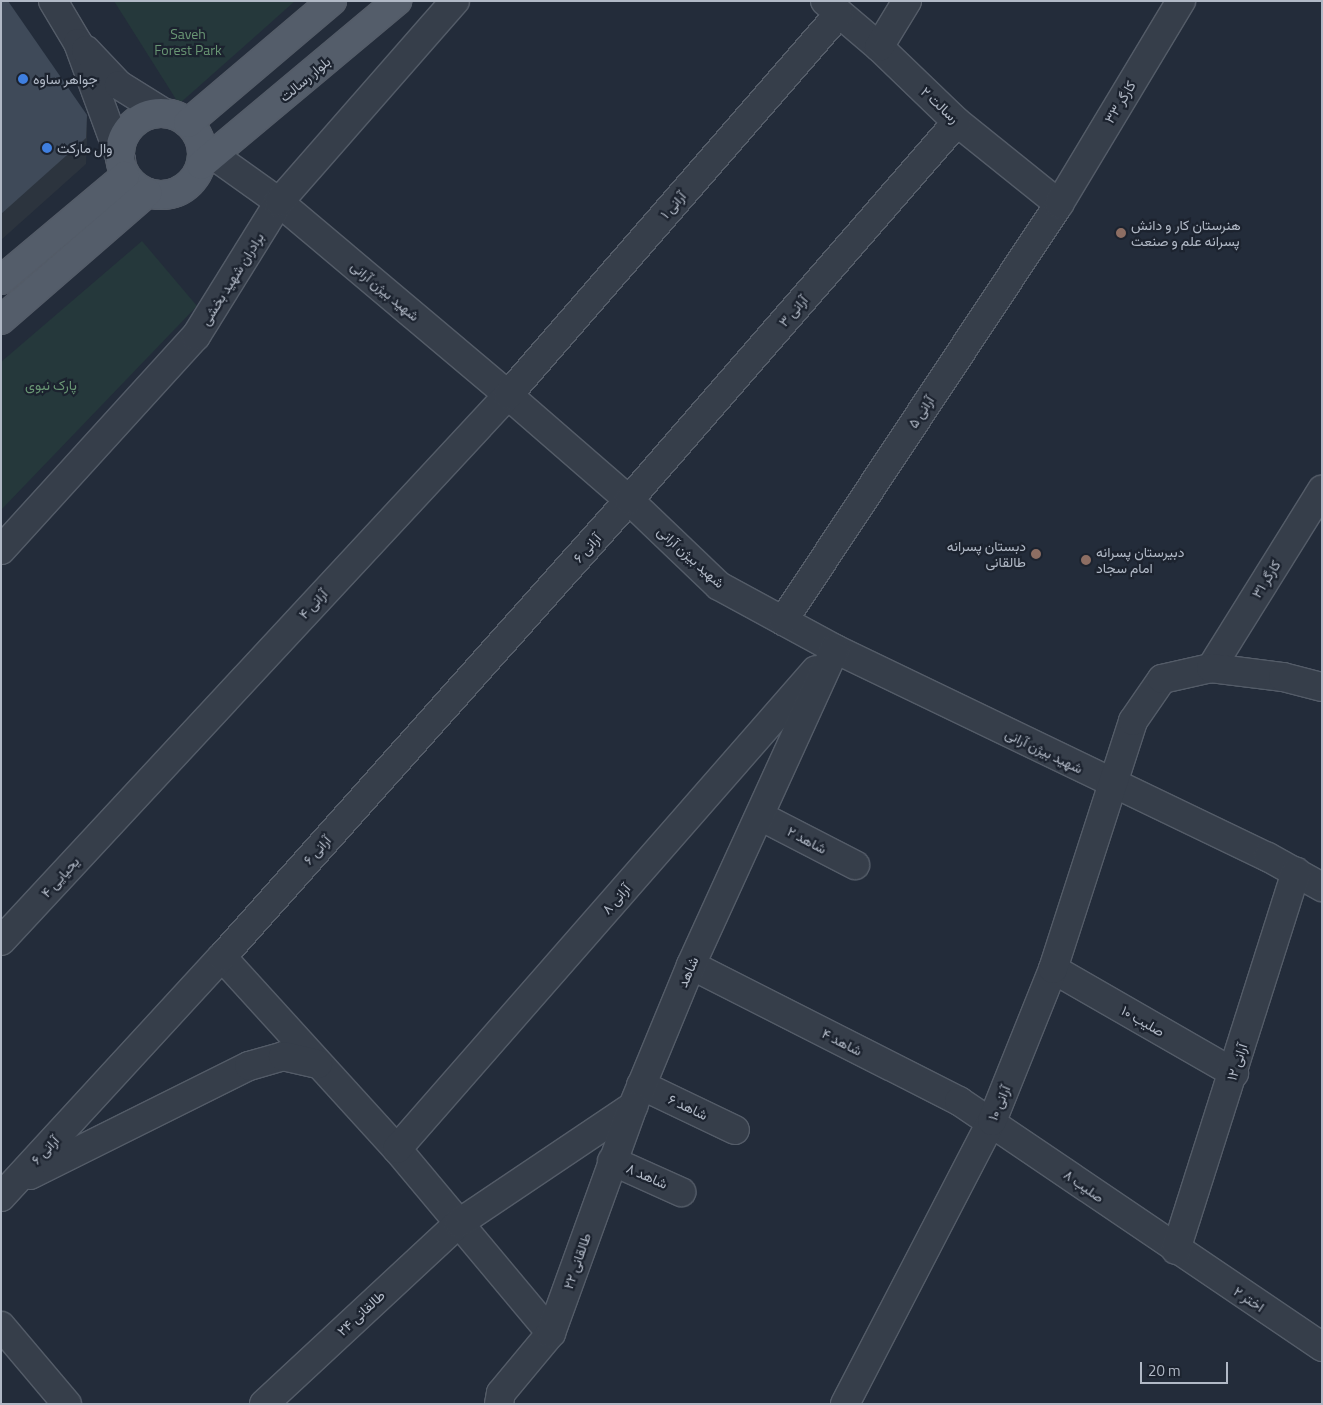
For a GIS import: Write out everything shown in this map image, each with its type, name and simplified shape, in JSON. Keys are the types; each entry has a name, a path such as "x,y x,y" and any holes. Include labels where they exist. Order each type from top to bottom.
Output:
{"main road":[{"path":"1,280 118,175 124,138 131,126 152,114 184,116 332,1"},
{"name":"بلوار رسالت","path":"207,160 397,1"},
{"path":"118,175 147,193 160,196 182,190 196,176 207,160 201,141 184,116"},
{"path":"1,320 147,193"}],"street":[{"path":"53,1 78,43 118,175"},
{"name":"برادران شهید بخشی","path":"1,550 196,336 279,202 455,1"},
{"path":"879,47 907,1"},
{"name":"کارگر ۳۳","path":"1059,204 1181,1"},
{"name":"رسالت ۲","path":"832,8 879,47 957,122 1059,204"},
{"name":"آرانی ۱","path":"508,395 832,8"},
{"path":"78,43 119,84 184,116"},
{"name":"آرانی ۳","path":"629,500 957,122"},
{"name":"شهید بیژن آرانی","path":"207,160 279,202 508,395 629,500 719,586 835,649 1296,872 1322,887"},
{"name":"آرانی ۵","path":"783,621 1059,204"},
{"name":"آرانی ۴","path":"118,812 508,395"},
{"name":"کارگر ۳۱","path":"1211,668 1322,490"},
{"name":"آرانی ۶","path":"8,1190 222,957 629,500"},
{"name":"شاهد","path":"637,1095 691,965 835,649"},
{"name":"آرانی ۸","path":"397,1149 835,649"},
{"name":"آرانی ۱۰","path":"845,1404 992,1121 1053,969 1134,721 1162,679 1211,668 1283,677 1322,687"},
{"name":"یحیایی ۴","path":"1,941 118,812"},
{"name":"شاهد ۲","path":"760,816 855,865"},
{"name":"آرانی ۱۲","path":"1176,1250 1234,1073 1296,872"},
{"path":"222,957 397,1149 551,1333"},
{"name":"شاهد ۴","path":"691,965 959,1101 992,1121"},
{"name":"صلیب ۱۰","path":"1053,969 1234,1073"},
{"path":"8,1190 249,1066 282,1056 318,1064"},
{"path":"459,1223 637,1095"},
{"name":"شاهد ۶","path":"637,1095 735,1130"},
{"name":"طالقانی ۲۲","path":"499,1404 501,1392 551,1333 637,1095"},
{"name":"صلیب ۸","path":"992,1121 1176,1250"},
{"name":"شاهد ۸","path":"612,1160 681,1192"},
{"name":"طالقانی ۲۴","path":"264,1404 459,1223"},
{"name":"اختر ۲","path":"1176,1250 1322,1347"},
{"path":"1,1326 67,1404"}],"green space":[{"name":"Saveh Forest Park","path":"114,1 295,1 179,104"},
{"name":"پارک نبوی","path":"142,241 197,306 1,510 1,362"}],"building":[{"name":"جواهر ساوه","path":"1,1 8,1 87,115 86,138 1,214"}],"place":[{"name":"جواهر ساوه","path":"23,79"},
{"name":"وال مارکت","path":"47,148"},
{"name":"هنرستان کار و دانش پسرانه علم و صنعت","path":"1121,233"},
{"name":"دبستان پسرانه طالقانی","path":"1036,554"},
{"name":"دبیرستان پسرانه امام سجاد","path":"1086,560"}]}
